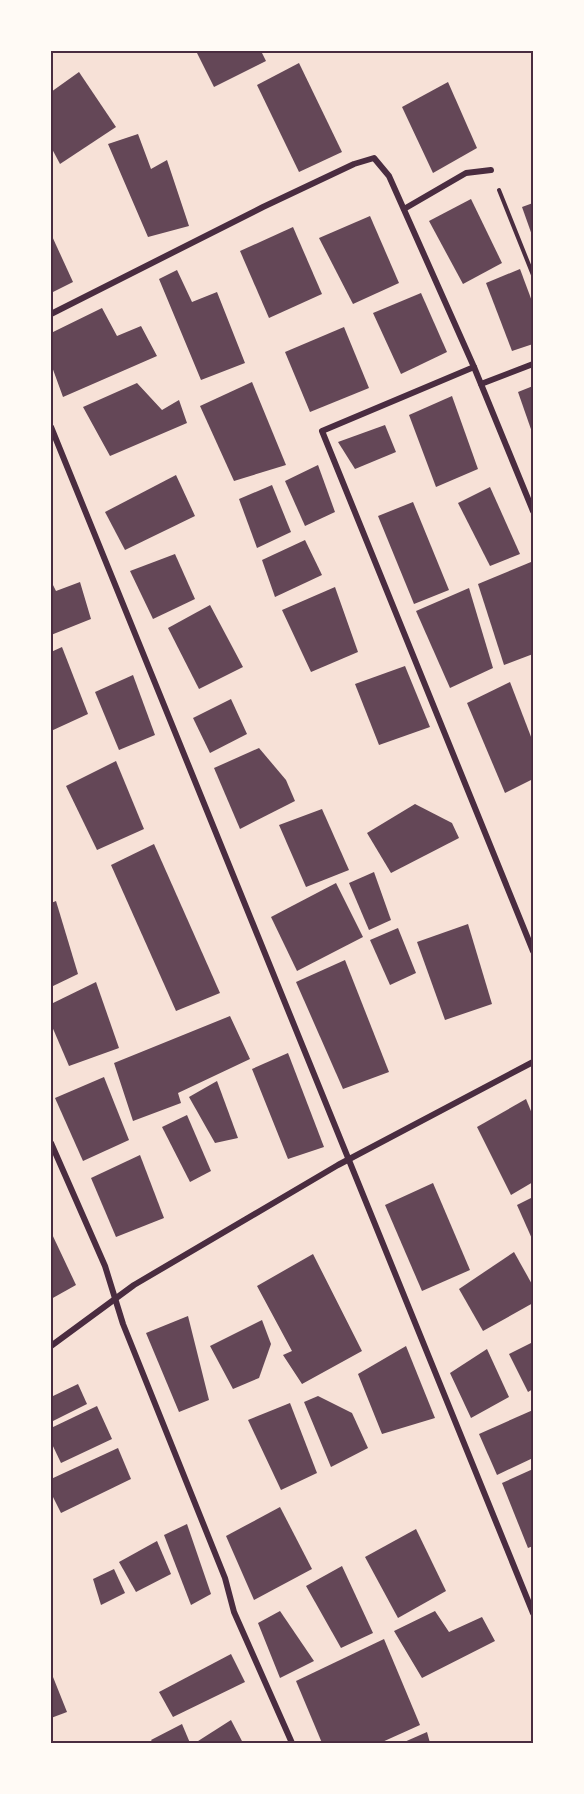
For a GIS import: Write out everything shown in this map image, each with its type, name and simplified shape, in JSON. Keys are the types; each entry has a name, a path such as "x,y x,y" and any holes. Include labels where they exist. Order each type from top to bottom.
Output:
{"street":[{"path":"51,314 354,164 374,158 389,176 404,209 474,367 533,511"},
{"path":"404,209 466,173 491,170"},
{"path":"481,384 533,364"},
{"path":"474,367 322,431 533,951"},
{"path":"51,427 533,1613"},
{"path":"51,1346 116,1298 347,1160 533,1062"},
{"path":"51,1143 116,1298 123,1324 225,1578 234,1612 292,1743"}],"path":[{"path":"491,170 533,275"}],"building":[{"path":"196,51 261,51 266,61 214,87"},
{"path":"299,63 342,152 299,172 257,85"},
{"path":"79,72 116,127 60,164 51,147 51,92"},
{"path":"448,82 477,148 433,173 402,107"},
{"path":"138,134 151,169 167,160 189,226 148,237 108,144"},
{"path":"471,199 502,263 463,284 429,221"},
{"path":"533,203 533,238 522,207"},
{"path":"370,216 399,283 353,304 319,238"},
{"path":"293,227 322,294 269,318 240,251"},
{"path":"51,234 73,282 51,293"},
{"path":"520,269 533,304 533,344 512,351 486,283"},
{"path":"177,270 192,302 217,292 245,363 201,380 159,279"},
{"path":"421,293 447,352 401,374 373,313"},
{"path":"102,308 117,336 141,326 157,356 63,397 51,364 51,333"},
{"path":"344,327 369,388 310,412 285,352"},
{"path":"252,382 286,465 234,481 200,406"},
{"path":"137,383 162,410 179,400 187,423 110,456 83,407"},
{"path":"533,386 533,435 518,392"},
{"path":"452,396 478,469 436,487 409,415"},
{"path":"385,425 396,452 355,469 338,442"},
{"path":"318,465 335,512 305,526 285,481"},
{"path":"176,475 195,516 125,550 105,512"},
{"path":"272,485 291,532 257,548 239,499"},
{"path":"490,487 520,554 490,566 458,503"},
{"path":"413,502 449,590 414,604 378,516"},
{"path":"305,540 322,575 275,597 262,560"},
{"path":"175,554 195,599 153,619 130,571"},
{"path":"531,562 533,569 533,654 504,665 478,584"},
{"path":"51,581 56,591 80,582 91,619 51,635"},
{"path":"335,587 358,652 311,672 282,610"},
{"path":"469,588 493,668 450,688 416,611"},
{"path":"210,605 243,667 199,689 168,628"},
{"path":"62,647 88,714 51,731 51,652"},
{"path":"405,666 430,727 379,745 355,684"},
{"path":"133,675 155,735 119,750 95,692"},
{"path":"510,682 533,742 533,779 505,793 467,703"},
{"path":"231,699 247,734 210,753 193,718"},
{"path":"259,748 286,780 295,801 240,829 214,768"},
{"path":"116,761 144,829 97,850 66,786"},
{"path":"415,804 452,823 459,838 391,873 367,833"},
{"path":"322,809 349,870 306,887 279,825"},
{"path":"154,844 220,993 176,1011 111,865"},
{"path":"374,872 391,920 369,930 349,883"},
{"path":"336,883 363,937 297,971 271,917"},
{"path":"56,901 78,974 51,987 51,903"},
{"path":"468,924 492,1004 445,1020 417,942"},
{"path":"398,928 416,973 390,985 370,940"},
{"path":"345,960 389,1072 343,1089 296,982"},
{"path":"96,982 119,1048 69,1066 51,1024 51,1004"},
{"path":"230,1016 250,1059 178,1093 181,1103 133,1121 114,1063"},
{"path":"288,1053 324,1147 288,1159 252,1069"},
{"path":"104,1077 129,1140 83,1161 55,1098"},
{"path":"217,1081 238,1138 215,1143 189,1097"},
{"path":"526,1099 533,1116 533,1182 511,1195 477,1127"},
{"path":"187,1115 211,1171 190,1182 162,1127"},
{"path":"140,1155 164,1218 116,1237 91,1178"},
{"path":"433,1183 470,1270 422,1291 385,1205"},
{"path":"533,1197 533,1241 517,1205"},
{"path":"51,1232 76,1285 51,1299"},
{"path":"514,1252 533,1286 533,1303 483,1331 459,1289"},
{"path":"313,1254 362,1351 302,1384 283,1355 292,1351 257,1286"},
{"path":"188,1316 209,1400 179,1412 146,1333"},
{"path":"262,1320 271,1344 259,1378 233,1389 210,1346"},
{"path":"533,1342 533,1389 528,1392 509,1354"},
{"path":"406,1346 435,1418 382,1434 358,1374"},
{"path":"487,1349 509,1397 471,1418 450,1373"},
{"path":"78,1384 87,1404 51,1422 51,1397"},
{"path":"318,1396 352,1413 368,1448 331,1467 304,1402"},
{"path":"290,1403 317,1473 281,1490 248,1420"},
{"path":"97,1406 112,1439 61,1463 51,1442 51,1428"},
{"path":"533,1410 533,1458 497,1475 479,1434"},
{"path":"118,1448 131,1479 61,1513 51,1493 51,1479"},
{"path":"533,1469 533,1546 528,1548 502,1483"},
{"path":"280,1507 312,1569 254,1600 226,1536"},
{"path":"187,1524 211,1594 191,1605 164,1535"},
{"path":"416,1529 446,1591 398,1618 365,1557"},
{"path":"157,1541 171,1574 136,1592 119,1562"},
{"path":"342,1566 373,1633 341,1648 306,1586"},
{"path":"114,1569 125,1593 101,1605 93,1579"},
{"path":"280,1611 314,1661 280,1678 258,1623"},
{"path":"435,1611 449,1632 482,1617 495,1641 422,1678 394,1631"},
{"path":"384,1639 420,1725 380,1743 322,1743 296,1681"},
{"path":"231,1654 245,1682 173,1717 159,1692"},
{"path":"51,1672 67,1712 51,1718"},
{"path":"231,1720 243,1743 195,1743"},
{"path":"182,1724 190,1743 153,1743 151,1740"},
{"path":"427,1732 430,1743 402,1743"}]}
